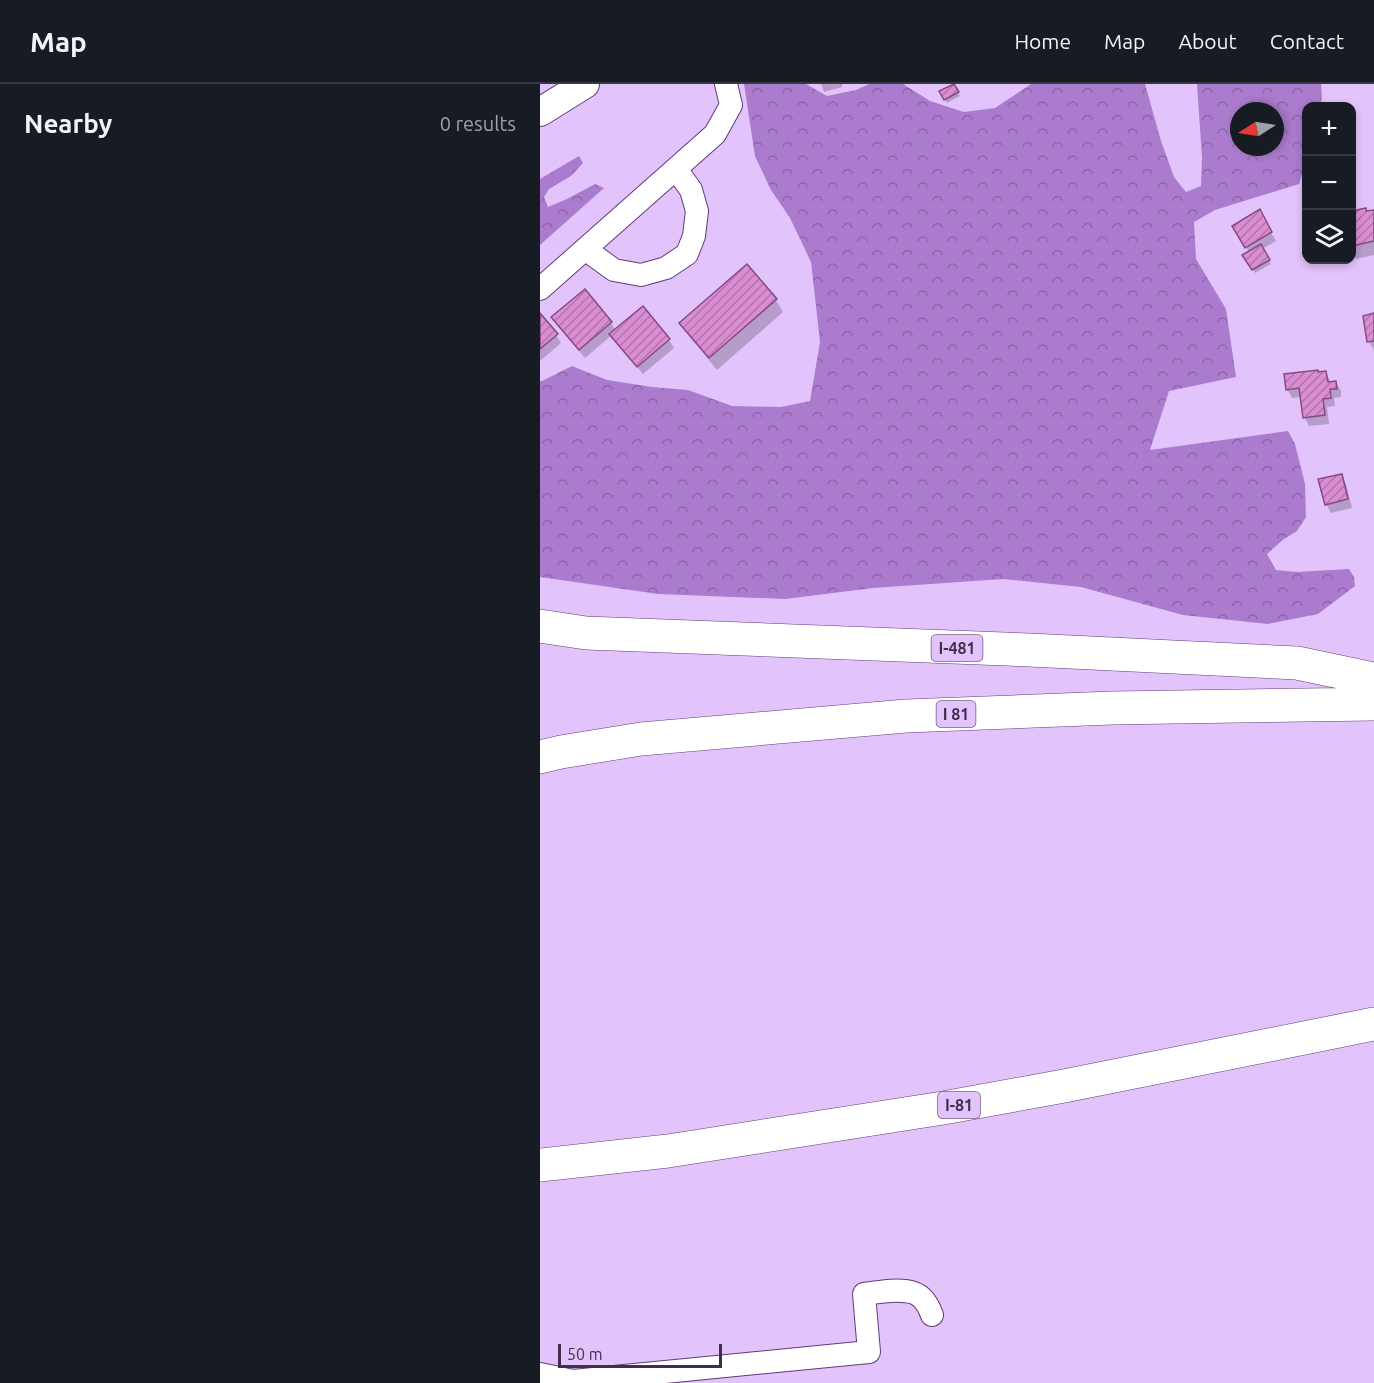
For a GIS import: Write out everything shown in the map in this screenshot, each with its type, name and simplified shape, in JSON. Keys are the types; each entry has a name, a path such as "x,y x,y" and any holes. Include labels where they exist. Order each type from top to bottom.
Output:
{"highway":[{"name":"I-481","path":"540,626 586,633 1297,663 1374,679"},
{"name":"I 81","path":"540,757 641,739 906,716 1112,708 1374,704"},
{"name":"I-81","path":"540,1165 668,1151 943,1108 1374,1024"},
{"path":"540,1186 780,1155 933,1126 1107,1077"}],"main road":[{"path":"540,112 585,84"}],"lane":[{"path":"540,289 715,135 731,105 726,84"},
{"path":"585,249 614,270 641,275 666,268 687,254 694,236 697,211 692,190 676,169"},
{"path":"540,1374 573,1381 869,1352 864,1294 890,1291 915,1293 928,1304 932,1315"}],"green space":[{"path":"744,84 806,84 827,96 856,90 869,84 903,84 930,101 964,112 995,108 1031,84 1145,84 1174,177 1186,192 1201,186 1202,158 1197,84 1321,84 1321,102 1302,102 1302,174 1299,184 1215,210 1194,222 1196,259 1226,309 1236,377 1169,391 1150,450 1288,431 1295,444 1305,484 1306,517 1297,531 1267,554 1276,570 1297,572 1349,569 1354,577 1355,586 1318,614 1268,624 1183,615 1081,587 1003,579 873,588 785,599 658,594 540,577 540,381 572,366 607,380 688,390 732,406 781,407 810,401 820,342 811,262 790,218 771,190 755,156"},
{"path":"579,156 583,163 571,176 549,189 544,197 548,207 595,184 604,188 540,245 540,179"}],"building":[{"path":"954,84 959,92 944,100 939,91"},
{"path":"1366,208 1366,211 1374,210 1374,241 1356,245 1356,210"},
{"path":"1260,209 1272,232 1245,248 1232,226"},
{"path":"1261,244 1270,260 1252,270 1242,255"},
{"path":"747,264 777,299 709,358 679,323"},
{"path":"585,289 612,322 579,350 551,317"},
{"path":"643,306 670,339 637,367 609,334"},
{"path":"540,313 558,334 540,349"},
{"path":"1374,313 1374,341 1367,342 1363,316"},
{"path":"1318,370 1318,372 1326,371 1328,382 1336,381 1337,389 1330,389 1331,398 1323,399 1325,415 1303,418 1299,388 1286,390 1284,374"},
{"path":"1342,474 1348,499 1325,505 1318,479"}]}
